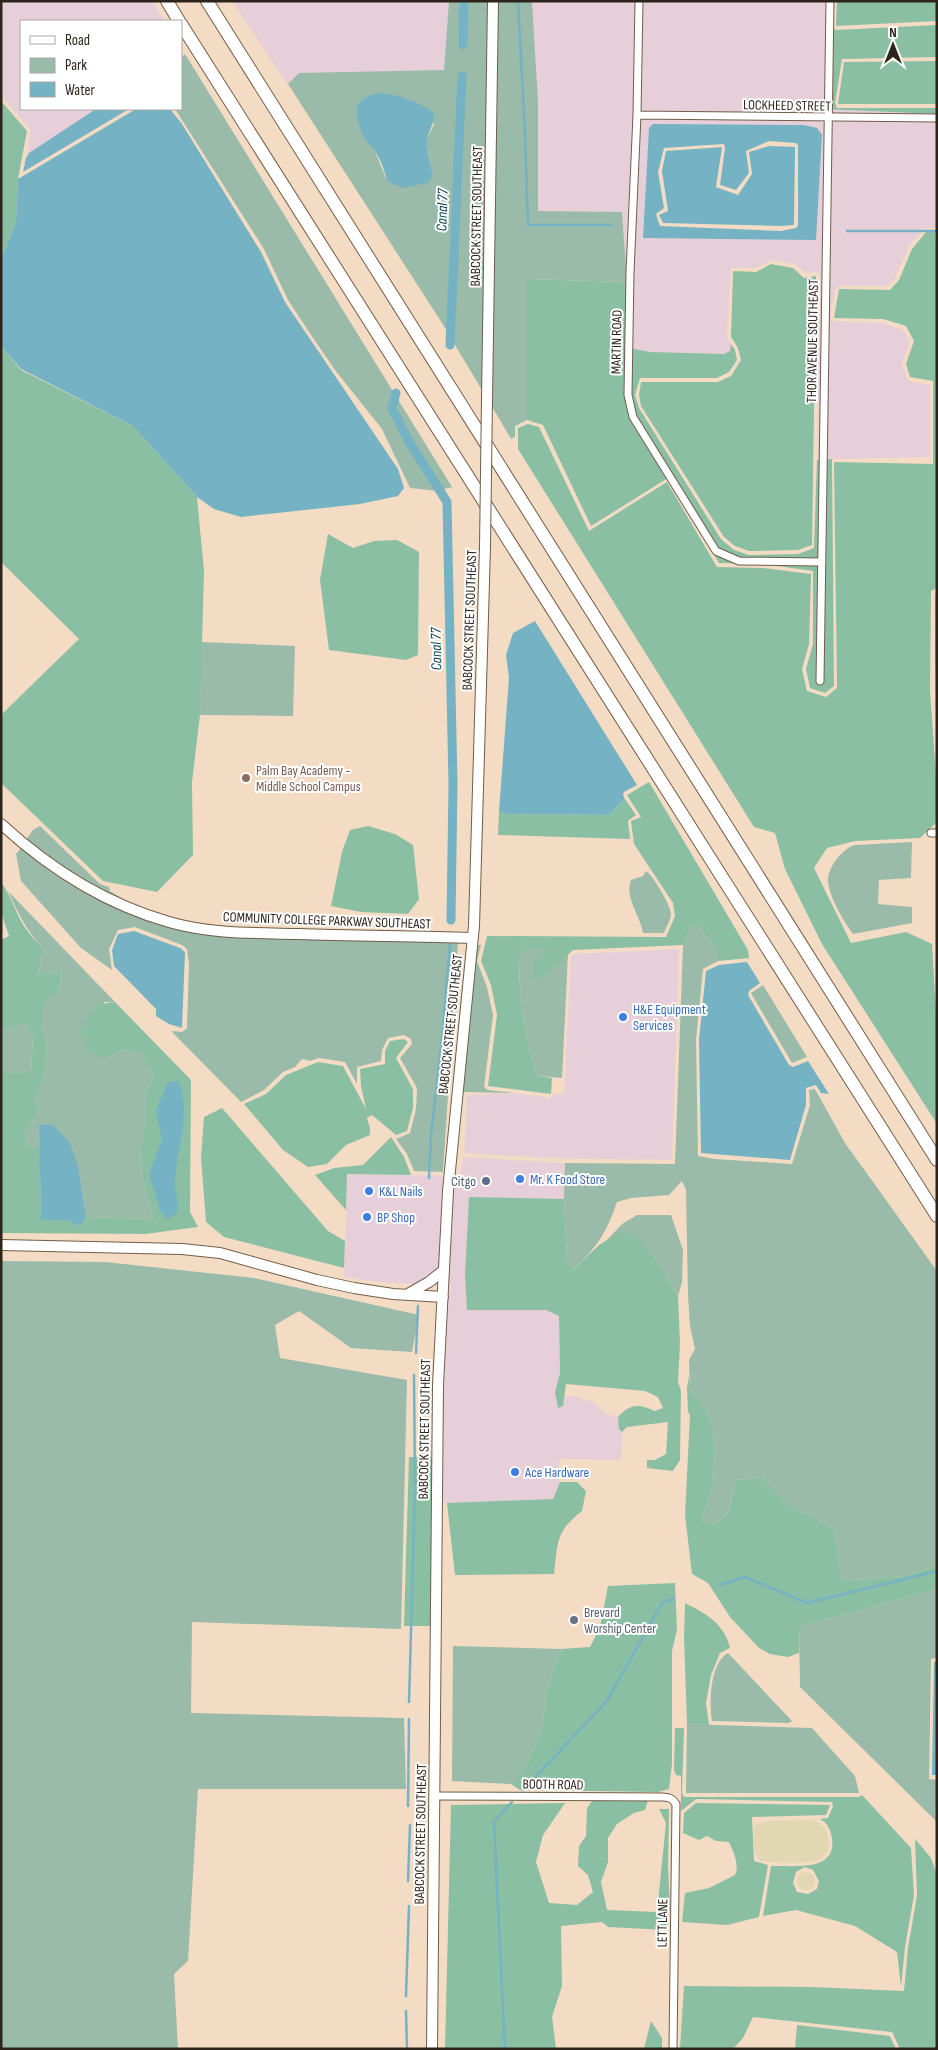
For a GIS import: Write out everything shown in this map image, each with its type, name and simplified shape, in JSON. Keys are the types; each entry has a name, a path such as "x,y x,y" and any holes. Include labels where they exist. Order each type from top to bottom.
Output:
{"highway":[{"path":"166,1 178,20"},
{"path":"207,1 937,1160"},
{"path":"182,26 937,1216"}],"main road":[{"name":"BABCOCK STREET SOUTHEAST","path":"432,2049 438,1385 452,1138 472,938 485,547 493,1"},
{"name":"COMMUNITY COLLEGE PARKWAY SOUTHEAST","path":"1,824 28,849 74,882 113,902 172,923 220,931 263,934 472,938"},
{"path":"1,1245 182,1249 220,1253 354,1288 443,1297"},
{"path":"407,1294 429,1282 444,1270"}],"street":[{"name":"MARTIN ROAD","path":"639,1 628,395 633,418 716,551 739,561 822,562"},
{"name":"THOR AVENUE SOUTHEAST","path":"820,681 830,1"},
{"name":"LOCKHEED STREET","path":"637,115 937,118"},
{"name":"BOOTH ROAD","path":"434,1796 672,1798"},
{"name":"LETT LANE","path":"672,1798 676,1804 673,2049"}],"shaded area":[{"path":"1,1 152,1 164,20 20,20 20,110 95,110 27,157 30,129 1,96"},
{"path":"232,1 449,1 445,71 299,74 288,84 289,87"},
{"path":"532,1 833,1 823,109 937,114 937,228 925,228 909,246 895,278 888,286 838,286 831,312 831,319 833,321 883,323 903,330 910,341 902,363 907,378 909,381 930,385 930,457 817,460 820,276 816,272 805,273 795,264 771,260 756,268 731,268 727,337 731,344 730,351 724,354 651,352 627,348 627,282 622,212 538,211 538,101","holes":["649,128 821,135 816,240 644,238"]},
{"name":"H&E Equipment Services","path":"679,949 672,1160 543,1158 464,1153 467,1095 515,1093 550,1098 554,1094 564,1094 571,956 574,954"},
{"path":"463,1157 565,1163 564,1199 469,1197 465,1275 467,1310 546,1310 559,1316 560,1373 555,1392 562,1405 564,1397 576,1396 594,1403 605,1413 618,1417 619,1429 622,1432 621,1460 559,1459 560,1482 553,1499 437,1504 443,1345 448,1296 451,1287 378,1282 344,1277 347,1174 460,1176"}],"green space":[{"path":"449,1 489,1 483,392 442,323 288,84 299,73 444,70","holes":["395,97 408,99 434,124 427,139 430,167 433,175 387,181 374,149"]},
{"path":"497,1 532,1 538,101 538,211 622,212 627,282 527,279 527,420 515,426 515,437 511,439 491,405"},
{"path":"837,1 937,1 937,21 836,26"},
{"path":"832,23 833,28 836,30 937,25 937,57 842,59 835,103 837,108 937,108 937,114 823,109"},
{"path":"185,54 452,487 437,491 410,488 382,429 335,370 288,300 264,249 176,110 182,110 182,57"},
{"path":"937,61 937,104 838,104 844,62"},
{"path":"1,101 27,131 18,179 16,222 1,259"},
{"path":"927,231 935,231 937,253 937,588 931,591 930,691 937,789 937,822 920,838 855,841 827,848 814,868 851,943 906,932 932,944 937,1030 937,1124 822,944 785,869 775,833 754,827 518,449 518,428 528,424 539,427 589,531 667,482 717,567 763,568 811,574 809,644 802,669 807,691 826,697 837,688 834,462 933,464 933,381 910,377 906,364 914,341 906,326 883,319 834,318 839,289 890,290 899,280 912,249"},
{"path":"771,264 793,268 804,278 816,276 812,545 798,550 749,551 735,546 724,537 641,406 639,395 641,382 718,382 731,376 741,360 738,348 731,337 733,271 756,272"},
{"path":"527,279 627,282 628,348 651,352 724,354 730,351 731,344 735,350 737,360 729,372 717,378 640,378 635,395 639,408 721,539 734,550 749,555 798,554 814,548 817,460 832,459 834,686 825,693 810,688 806,669 813,644 813,571 764,564 719,563 668,478 591,526 543,425 527,420"},
{"path":"1,346 21,370 133,426 197,497 204,571 200,715 192,782 193,855 157,892 103,881 1,783 1,715 79,639 1,562"},
{"path":"328,534 353,548 374,541 397,540 419,552 418,655 406,660 329,650 320,580"},
{"path":"937,593 935,709 935,594"},
{"path":"201,642 295,646 293,716 200,715"},
{"path":"649,782 748,950 749,958 718,961 718,952 699,927 692,926 683,945 573,950 543,978 533,978 534,961 547,949 529,948 519,955 523,1016 537,1076 552,1078 551,1094 488,1086 497,1015 491,985 481,961 487,936 666,937 675,916 673,903 634,844 631,821 641,817 627,795"},
{"path":"625,799 636,815 628,821 630,839 498,835 499,811 506,814 609,815"},
{"path":"40,826 100,884 109,887 110,891 133,905 76,878 26,840 33,830"},
{"path":"368,826 395,834 413,845 419,899 408,914 361,912 331,906 342,852 350,830"},
{"path":"912,842 911,878 879,880 878,904 912,907 912,923 853,934 841,916 829,886 828,880 833,864 841,854 855,845"},
{"path":"21,848 54,874 91,896 150,921 170,927 458,942 443,1172 414,1171 407,1154 396,1139 410,1133 416,1109 417,1088 400,1058 412,1044 411,1039 404,1035 388,1038 382,1050 381,1061 357,1067 357,1084 345,1062 319,1058 310,1061 302,1059 295,1067 283,1072 264,1090 241,1102 171,1031 182,1032 187,1028 189,964 187,949 182,945 135,927 118,930 109,949 112,970 81,948 21,881 16,854"},
{"path":"646,871 657,884 670,910 670,919 664,933 643,933 631,899 629,886 631,880 643,876"},
{"path":"1,882 23,925 44,949 38,974 62,973 58,992 42,1006 42,1027 48,1046 43,1083 35,1103 40,1112 25,1130 29,1148 40,1148 41,1218 69,1221 80,1227 86,1217 154,1219 142,1179 140,1147 146,1124 146,1096 153,1074 140,1053 123,1050 105,1059 88,1051 80,1032 89,1015 97,1007 115,1002 191,1080 190,1212 198,1227 145,1234 1,1233 1,1073 31,1073 33,1036 25,1023 1,1032 1,940 9,936 1,912"},
{"path":"8,891 115,1002 104,1002 105,1059 123,1050 140,1053 153,1074 146,1096 146,1124 140,1148 142,1179 154,1219 86,1217 79,1170 39,1126 40,1148 29,1148 25,1130 40,1112 35,1103 43,1083 48,1046 42,1027 42,1006 58,992 62,973 38,975 44,949 19,915"},
{"path":"692,926 699,927 718,952 718,961 703,969 696,1040 698,1156 715,1159 792,1164 810,1105 809,1090 815,1089 845,1143 937,1271 937,1566 904,1576 842,1581 834,1529 788,1504 762,1477 736,1480 729,1511 715,1525 702,1520 713,1486 715,1448 712,1427 705,1407 690,1391 689,1360 695,1349 690,1326 688,1295 686,1190 682,1181 669,1195 631,1198 617,1202 605,1232 588,1254 573,1270 567,1260 564,1199 565,1163 675,1164 683,945"},
{"path":"476,945 481,945 477,961 487,987 493,1015 484,1087 488,1090 515,1093 461,1092"},
{"path":"529,948 547,948 543,978 568,954 562,1078 537,1076 532,1061 523,1016 519,970 519,954"},
{"path":"763,985 807,1057 792,1063 751,993"},
{"path":"25,1023 33,1036 31,1074 1,1073 1,1032"},
{"path":"404,1039 408,1042 396,1058 413,1089 413,1108 407,1131 396,1135 372,1115 367,1118 370,1135 346,1145 327,1164 308,1167 283,1150 244,1104 266,1094 286,1075 318,1062 343,1066 366,1109 361,1086 360,1069 385,1064 385,1051 390,1041"},
{"path":"222,1108 328,1231 345,1241 344,1268 224,1237 206,1222 201,1158 204,1117"},
{"path":"391,1137 404,1157 411,1175 347,1174 346,1210 315,1175 334,1168 363,1165"},
{"path":"469,1197 564,1199 567,1260 573,1270 599,1245 621,1231 639,1239 654,1257 678,1296 680,1344 678,1382 681,1391 680,1460 673,1471 647,1468 647,1460 655,1460 666,1454 668,1422 627,1427 622,1432 619,1429 618,1417 631,1407 640,1406 655,1411 663,1408 658,1397 645,1391 566,1384 563,1406 558,1408 555,1392 560,1373 559,1316 546,1310 467,1310 465,1275"},
{"path":"637,1215 671,1215 683,1250 682,1282 678,1296 654,1257 607,1240 622,1224"},
{"path":"1,1261 105,1262 254,1278 419,1315 412,1352 351,1348 299,1311 275,1325 280,1358 407,1380 401,1629 192,1622 191,1713 404,1718 406,1789 198,1789 188,1961 174,1974 178,2049 1,2049"},
{"path":"689,1376 690,1391 705,1407 712,1427 715,1448 713,1486 702,1520 715,1525 729,1511 736,1480 762,1477 788,1504 834,1529 842,1581 904,1576 937,1566 937,1589 799,1627 799,1653 788,1657 770,1654 759,1648 730,1617 708,1583 692,1574 685,1515 690,1415 688,1412 687,1387"},
{"path":"409,1457 433,1457 431,1626 404,1626"},
{"path":"560,1482 577,1482 586,1491 582,1511 567,1525 559,1539 554,1574 455,1575 447,1503 553,1499"},
{"path":"675,1583 677,1630 672,1651 672,1764 669,1789 658,1792 520,1790 511,1784 526,1767 542,1728 547,1689 561,1649 590,1647 600,1627 608,1586"},
{"path":"937,1589 937,1658 931,1659 929,1779 937,1780 937,1822 800,1687 799,1627"},
{"path":"685,1603 707,1615 719,1626 724,1632 730,1648 720,1653 711,1675 706,1703 709,1725 687,1724 684,1637"},
{"path":"453,1646 561,1649 547,1689 542,1728 526,1767 511,1784 452,1781"},
{"path":"728,1653 792,1721 789,1723 712,1721 711,1694 714,1674 717,1665"},
{"path":"687,1724 812,1728 855,1776 859,1793 686,1793"},
{"path":"675,1728 684,1728 682,1793 684,1797 859,1797 862,1795 911,1848 914,1895 905,1947 901,1987 897,1952 855,1926 796,1910 763,1916 771,1866 812,1865 828,1857 832,1849 832,1838 825,1822 820,1819 828,1818 833,1806 832,1802 696,1799 681,1811 681,1776 676,1775 674,1770","holes":["805,1867 813,1870 819,1881 817,1889 808,1894 797,1892 793,1883 796,1872"]},
{"path":"593,1800 648,1800 645,1810 634,1813 617,1824 608,1838 608,1862 601,1882 607,1910 657,1912 666,1823 659,1809 669,1809 668,1867 670,1908 666,1930 608,1927 602,1922 561,1926 562,1986 552,2017 556,2049 445,2049 451,1805 565,1803 543,1835 536,1862 549,1903 577,1905 593,1892 588,1875 578,1866 579,1846 586,1836 587,1808"},
{"path":"696,1803 830,1805 826,1815 752,1817 754,1861 768,1865 759,1917 727,1925 682,1922 685,1893 709,1888 735,1875 737,1867 729,1842 716,1841 707,1836 699,1840 683,1833 684,1813"},
{"path":"915,1839 931,1858 937,1875 937,2049 900,2049 892,2032 753,2017 743,2038 733,2049 680,2049 684,1986 811,1987 904,1991 908,1948 917,1895"},
{"path":"651,2021 662,2038 662,2049 644,2049"},
{"path":"797,2025 890,2036 896,2049 795,2049"}],"sand":[{"path":"813,1820 820,1824 827,1833 828,1848 822,1858 810,1862 760,1861 755,1853 753,1844 755,1825 767,1821"},
{"path":"802,1872 810,1872 815,1877 813,1888 802,1890 797,1885 797,1877"}],"water":[{"path":"377,93 407,99 434,113 428,136 433,175 428,183 403,188 387,181 380,161 363,136 357,117 357,107 362,100"},
{"path":"94,110 127,110 23,172 29,153"},
{"path":"134,110 171,110 182,124 261,252 285,302 398,469 404,488 398,496 360,504 241,517 214,509 197,497 133,426 21,369 1,346 1,259 16,222 18,179"},
{"path":"653,124 804,125 817,128 822,135 816,240 643,238 649,128","holes":["769,141 796,143 798,145 798,225 796,228 781,231 660,226 656,214 664,208 658,172 664,148 724,144 720,185 736,190 749,173 746,151"]},
{"path":"769,146 795,147 794,225 663,223 659,215 668,211 662,171 666,151 722,147 716,187 738,195 752,174 749,152"},
{"path":"535,621 637,785 624,792 625,799 609,815 506,814 499,811 509,678 506,655 513,633"},
{"path":"134,931 180,948 185,952 182,1028 169,1024 156,1016 156,1009 114,966 112,950 118,934"},
{"path":"747,962 760,983 749,991 748,995 789,1065 793,1067 808,1061 829,1094 821,1093 816,1085 806,1088 806,1105 790,1160 701,1153 699,1040 706,971 719,965"},
{"path":"172,1081 178,1081 182,1093 184,1119 176,1172 175,1188 178,1209 174,1215 167,1219 160,1211 149,1174 162,1139 156,1111 167,1084"},
{"path":"39,1125 53,1125 70,1143 79,1170 86,1217 80,1227 69,1221 41,1219"},
{"path":"934,1662 937,1662 937,1775 932,1775"}],"waterway":[{"name":"Canal 77","path":"463,45 464,1"},
{"path":"518,1 528,225 612,225"},
{"name":"Canal 77","path":"450,345 462,76"},
{"path":"847,231 937,231"},
{"name":"Canal 77","path":"396,393 392,408 408,440 447,502 453,784 451,920"},
{"path":"429,1178 431,1135 450,945"},
{"path":"416,1353 418,1306"},
{"path":"414,1375 415,1486"},
{"path":"409,1702 415,1490"},
{"path":"720,1585 745,1577 807,1603 937,1571"},
{"path":"523,1790 607,1701 662,1603 673,1599"},
{"path":"408,1806 409,1719"},
{"path":"505,2049 494,1821 512,1802"},
{"path":"408,1881 410,1825"},
{"path":"406,1996 409,1906"},
{"path":"406,2011 407,2049"}],"place":[{"name":"Palm Bay Academy - Middle School Campus","path":"246,778"},
{"name":"H&E Equipment Services","path":"623,1017"},
{"name":"Mr. K Food Store","path":"520,1179"},
{"name":"Citgo","path":"486,1181"},
{"name":"K&L Nails","path":"369,1191"},
{"name":"BP Shop","path":"367,1217"},
{"name":"Ace Hardware","path":"515,1472"},
{"name":"Brevard Worship Center","path":"574,1620"}]}
